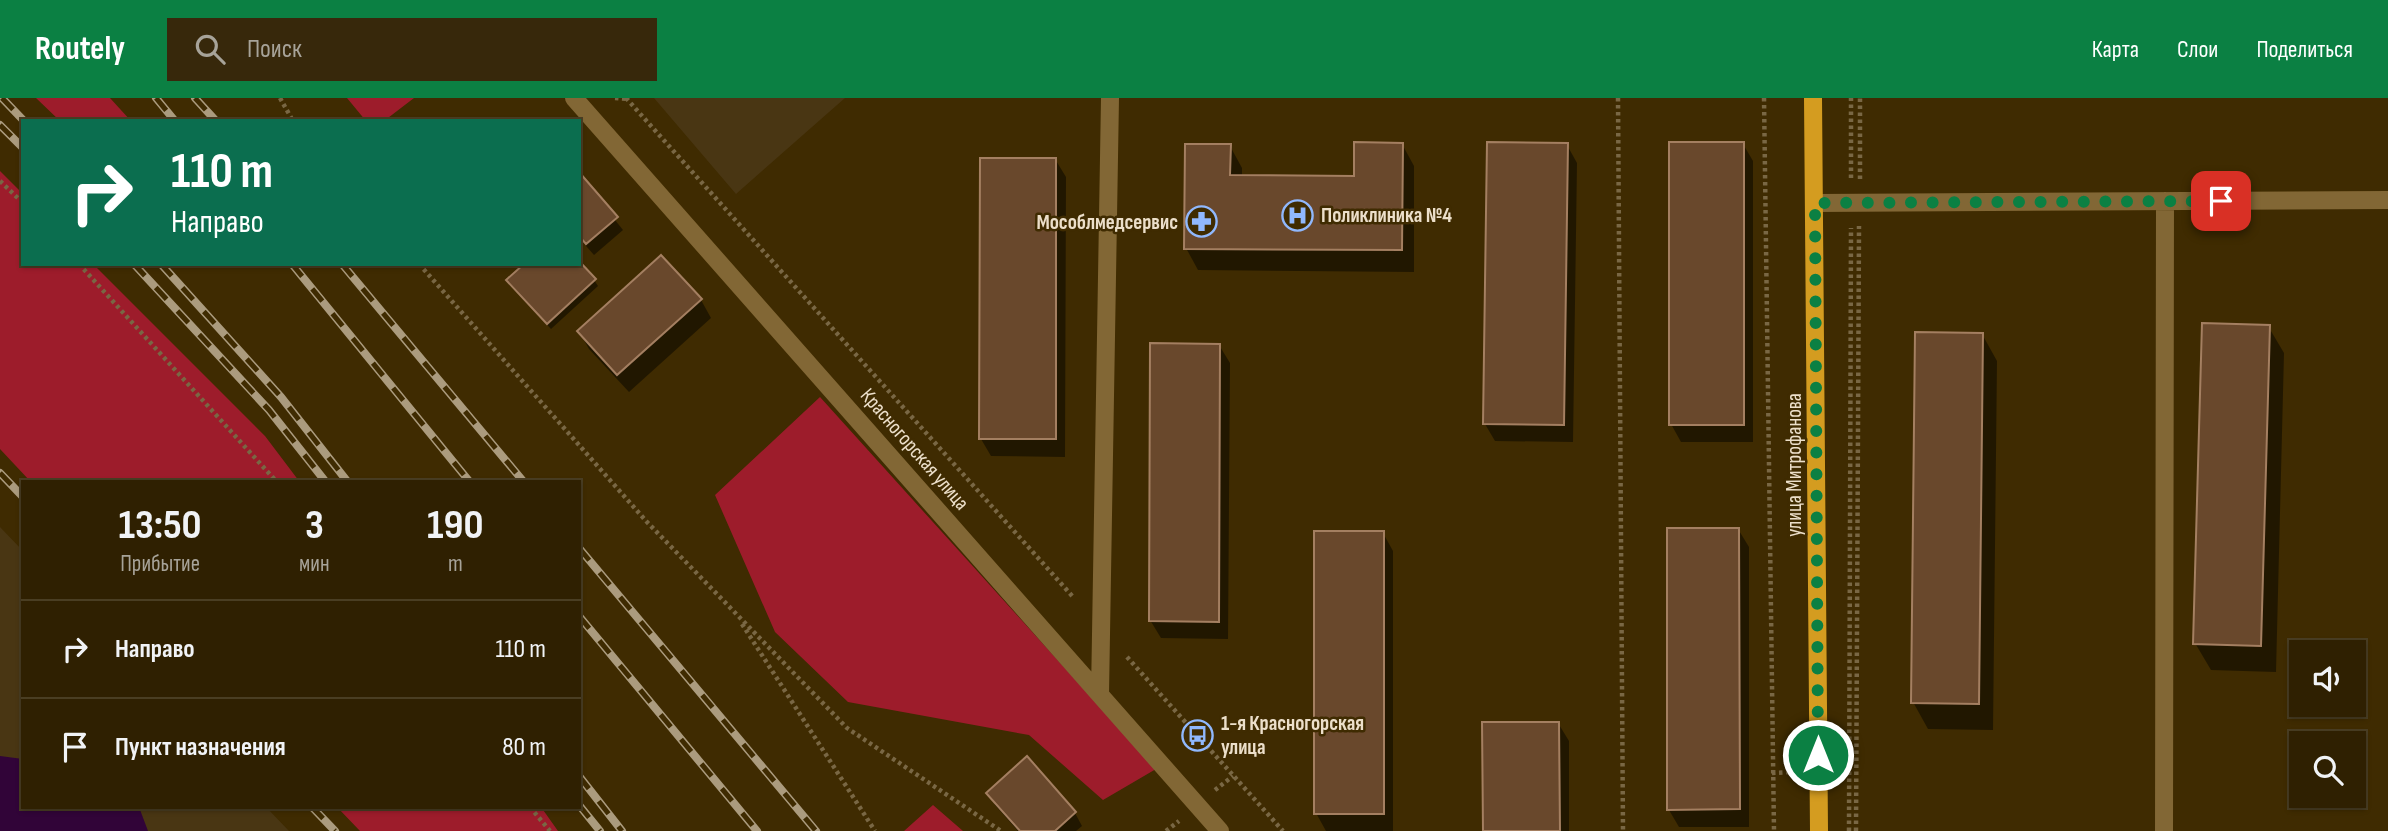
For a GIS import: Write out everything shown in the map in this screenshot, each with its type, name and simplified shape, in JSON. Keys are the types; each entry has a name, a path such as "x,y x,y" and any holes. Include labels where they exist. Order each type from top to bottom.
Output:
{"main road":[{"name":"улица Митрофанова","path":"1813,98 1819,831"}],"street":[{"name":"Красногорская улица","path":"574,98 1220,831"},
{"path":"1100,694 1110,98"},
{"path":"1815,203 2388,200"},
{"path":"2164,831 2165,201"}],"path":[{"path":"280,98 292,119"},
{"path":"615,98 627,99 1283,831"},
{"path":"1618,98 1623,831"},
{"path":"1764,98 1774,831"},
{"path":"1852,98 1855,203 1856,831"},
{"path":"1849,831 1855,203 1860,98"},
{"path":"0,181 21,201"},
{"path":"81,266 275,480"},
{"path":"421,266 647,522 847,728 1001,831"},
{"path":"736,614 875,831"},
{"path":"532,809 550,831"},
{"path":"1166,831 1174,826"}],"shaded area":[{"path":"36,98 110,98 129,119 58,119"},
{"path":"347,98 414,98 387,119 364,119"},
{"path":"654,98 845,98 736,194"},
{"path":"0,171 21,192 21,266 95,266 265,436 298,480 29,480 0,449"},
{"path":"820,397 1156,769 1103,800 1029,735 848,702 775,632 715,495"},
{"path":"0,527 21,549 21,809 268,809 289,831 0,831"},
{"path":"0,756 21,759 21,809 140,809 148,831 0,831"},
{"path":"933,805 963,831 904,831"},
{"path":"339,809 542,809 558,831 360,831"}],"building":[{"path":"1354,142 1403,143 1402,250 1184,249 1185,144 1231,144 1230,175 1354,176"},
{"path":"1487,142 1568,143 1564,425 1483,424"},
{"path":"1669,142 1744,142 1744,425 1669,425"},
{"path":"980,158 1056,158 1056,439 979,439"},
{"path":"581,174 618,217 586,244 581,238"},
{"path":"661,255 702,299 617,375 577,331"},
{"path":"581,263 596,279 547,324 506,280 522,266 581,266"},
{"path":"2202,323 2270,325 2261,646 2193,644"},
{"path":"1915,332 1983,333 1979,704 1911,703"},
{"path":"1150,343 1220,344 1219,622 1149,621"},
{"path":"1667,528 1739,528 1740,809 1667,810"},
{"path":"1314,531 1384,531 1384,814 1314,814"},
{"path":"1482,722 1559,722 1560,831 1483,831"},
{"path":"1027,756 1076,812 1055,831 1020,831 986,793"}],"railway":[{"path":"2,98 22,119"},
{"path":"156,98 173,119"},
{"path":"195,98 214,119"},
{"path":"0,125 21,146"},
{"path":"136,266 269,410 324,480"},
{"path":"163,266 281,397 346,480"},
{"path":"294,266 468,480"},
{"path":"344,266 522,480"},
{"path":"0,473 21,495"},
{"path":"581,550 816,831"},
{"path":"581,618 757,831"},
{"path":"581,779 622,831"},
{"path":"581,807 600,831"},
{"path":"314,809 335,831"}],"place":[{"name":"Поликлиника №4","path":"1298,215"},
{"name":"Мособлмедсервис","path":"1201,222"},
{"name":"1-я Красногорская улица","path":"1198,735"}],"route":[{"path":"1818,755 1815,203 2221,201"}]}
